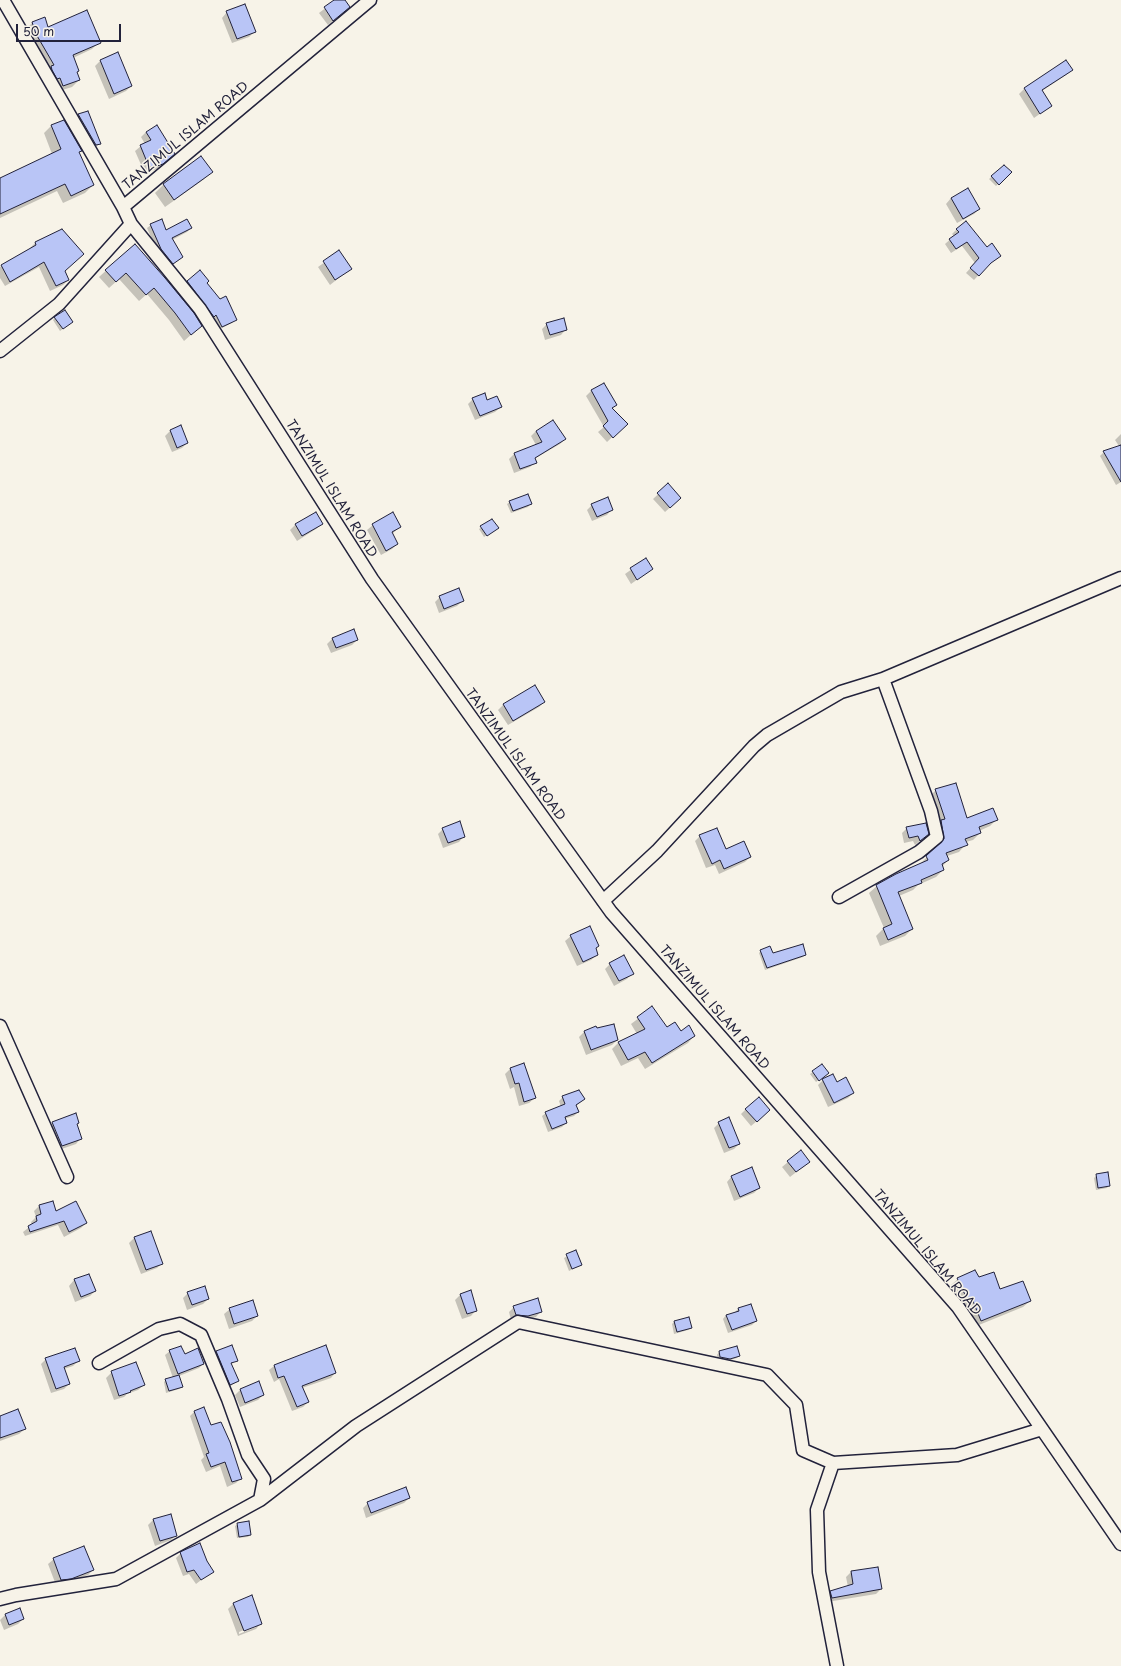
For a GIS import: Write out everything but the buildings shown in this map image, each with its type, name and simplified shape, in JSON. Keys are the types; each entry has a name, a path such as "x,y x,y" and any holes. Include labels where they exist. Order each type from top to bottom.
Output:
{"street":[{"path":"3,0 123,207"},
{"name":"TANZIMUL ISLAM ROAD","path":"370,0 123,207 130,224 200,309 372,579 611,912 958,1307 1121,1544"},
{"path":"0,351 59,304 130,224"},
{"path":"603,901 657,851 754,746 767,735 841,692 884,679 1121,578"},
{"path":"839,897 919,852 937,837 931,811 884,679"},
{"path":"0,1026 67,1177"},
{"path":"0,1600 16,1595 116,1579 260,1500 356,1426 518,1322 768,1375 796,1405 803,1450 833,1463 957,1455 1042,1429"},
{"path":"99,1363 159,1329 180,1324 201,1335 228,1400 248,1454 264,1479 260,1500"},
{"path":"833,1463 817,1510 820,1572 837,1666"}]}
